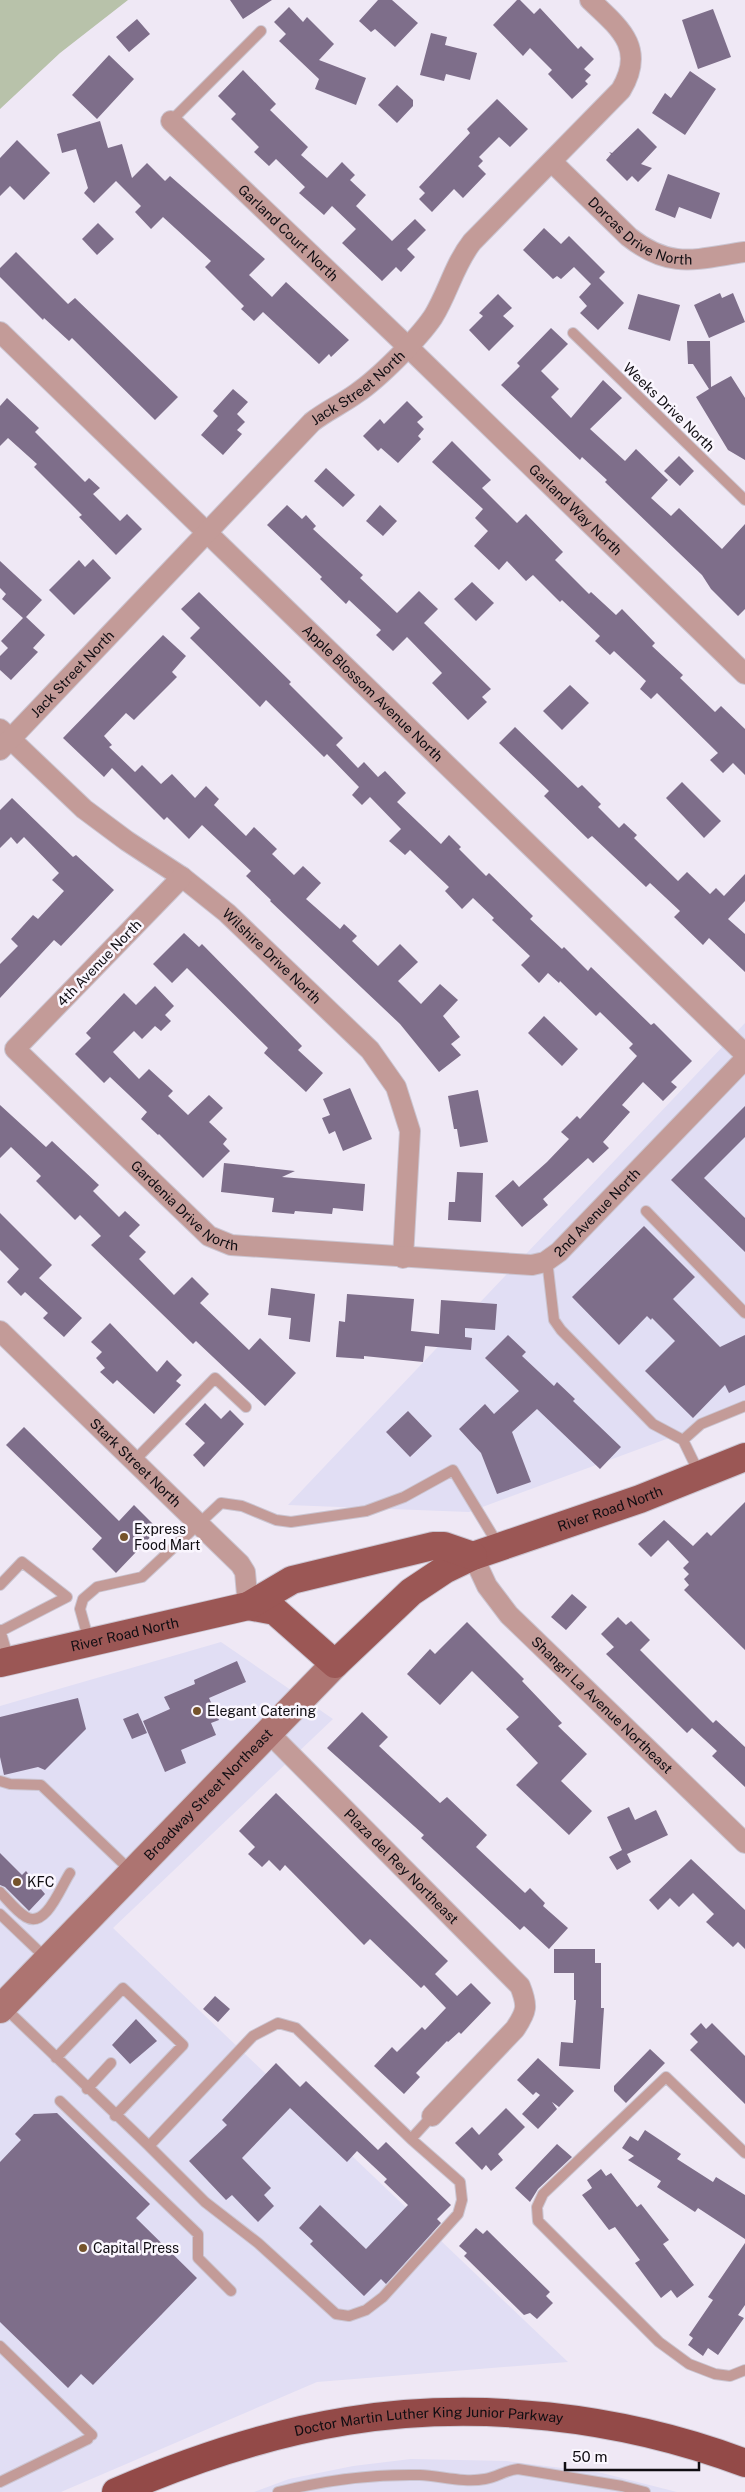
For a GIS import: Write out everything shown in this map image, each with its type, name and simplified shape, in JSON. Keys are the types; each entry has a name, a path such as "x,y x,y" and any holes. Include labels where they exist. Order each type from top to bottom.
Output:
{"highway":[{"name":"Doctor Martin Luther King Junior Parkway","path":"116,2492 166,2470 227,2449 282,2434 348,2421 406,2415 488,2412 564,2418 639,2432 721,2454 745,2463"}],"main road":[{"name":"River Road North","path":"474,1556 700,1476 745,1457"},
{"path":"248,1606 292,1580 433,1546 444,1546 474,1556"},
{"name":"Broadway Street Northeast","path":"1,2007 335,1664 411,1592 444,1570 474,1556"},
{"name":"River Road North","path":"5,1662 248,1606"},
{"path":"248,1606 275,1610 335,1664"}],"street":[{"name":"Jack Street North","path":"4,739 312,422 324,412 357,393 407,346 433,316 461,256 621,90 631,74 632,60 628,40 590,0"},
{"name":"Garland Court North","path":"172,120 407,346"},
{"name":"Dorcas Drive North","path":"552,162 629,237 643,248 661,256 680,261 745,252"},
{"name":"Apple Blossom Avenue North","path":"0,332 745,1054"},
{"name":"Garland Way North","path":"407,346 745,674"},
{"name":"Wilshire Drive North","path":"4,739 84,809 182,878 227,913 370,1050 396,1087 410,1131 403,1258"},
{"name":"4th Avenue North","path":"15,1049 182,878"},
{"name":"Gardenia Drive North","path":"15,1049 209,1236 231,1245 403,1258"},
{"name":"2nd Avenue North","path":"403,1258 532,1265 547,1260 559,1252 745,1059"},
{"name":"Stark Street North","path":"0,1331 240,1564 245,1572 248,1606"},
{"name":"Shangri La Avenue Northeast","path":"474,1556 487,1586 509,1615 745,1843"},
{"name":"Plaza del Rey Northeast","path":"269,1733 508,1971 520,1986 526,2002 523,2016 515,2029 432,2116"}],"lane":[{"path":"172,120 261,31"},
{"name":"Weeks Drive North","path":"573,333 745,500"},
{"path":"646,1211 745,1313"},
{"path":"547,1260 554,1320 561,1330 653,1424 683,1440 700,1476"},
{"path":"134,1461 215,1378 246,1407"},
{"path":"683,1440 701,1424 745,1406"},
{"path":"90,1642 80,1609 84,1599 97,1587 142,1577 200,1525 221,1503 242,1506 276,1520 291,1522 366,1511 404,1497 453,1470 499,1547"},
{"path":"0,1584 22,1562 67,1597 84,1599"},
{"path":"5,1662 1,1631 67,1597"},
{"path":"0,1781 10,1784 41,1785 133,1873"},
{"path":"0,1892 25,1916 35,1919 41,1917 51,1907 70,1873"},
{"path":"1,1915 48,1960"},
{"path":"56,2058 123,1988 183,2045 115,2116"},
{"path":"1,2007 149,2146 205,2202 258,2243 336,2314 349,2316 366,2310 383,2297 458,2214 462,2200 460,2182 411,2139 296,2028 278,2023 253,2036 149,2146"},
{"path":"87,2089 111,2063"},
{"path":"745,2153 666,2077 543,2194 537,2207 538,2222 659,2342 689,2364 715,2374 730,2376 745,2370"},
{"path":"60,2101 198,2234 198,2258 231,2291"},
{"path":"411,2139 432,2116"},
{"path":"0,2346 90,2437 0,2482"},
{"path":"278,2492 318,2482 354,2477 420,2476 486,2479 507,2470 518,2469 622,2486 645,2492"}],"shaded area":[{"path":"745,1023 745,1410 469,1512 288,1505"},
{"path":"221,1642 333,1719 113,1928 568,2362 317,2382 61,2492 0,2492 0,1706"},
{"path":"411,2459 507,2461 602,2473 677,2492 254,2492 289,2479 353,2466"}],"green space":[{"path":"0,0 128,0 60,53 0,109"}],"building":[{"path":"230,0 272,0 243,19"},
{"path":"378,0 392,0 418,23 395,47 375,29 371,32 359,21"},
{"path":"517,0 520,0 534,14 540,8 578,49 581,46 594,59 584,69 591,75 585,81 588,84 572,99 548,74 552,70 530,48 523,56 493,25"},
{"path":"289,7 303,22 307,17 334,44 319,60 366,78 356,105 315,89 319,79 279,41 286,34 274,22"},
{"path":"713,9 731,57 698,69 682,20"},
{"path":"137,19 150,34 129,52 116,37"},
{"path":"431,33 447,37 445,45 477,53 470,80 446,74 444,81 420,75"},
{"path":"109,55 134,79 97,119 72,95"},
{"path":"243,70 276,104 270,110 308,147 301,155 327,178 342,162 355,175 350,180 366,195 356,206 392,241 415,219 426,230 407,249 415,257 401,272 396,267 382,281 342,243 356,229 332,206 324,215 299,193 305,187 276,159 269,166 254,152 259,147 231,119 236,114 218,96"},
{"path":"690,71 716,89 685,135 652,113 665,93 671,98"},
{"path":"397,85 413,100 413,106 397,123 378,105"},
{"path":"497,99 528,129 510,147 499,137 479,157 483,161 478,166 486,174 463,198 454,189 432,212 419,199 425,193 419,187 470,133 467,129"},
{"path":"100,121 108,148 122,144 132,178 147,163 165,181 170,176 265,259 249,275 272,297 286,282 349,340 331,357 329,354 319,364 263,312 254,321 241,309 244,306 205,267 211,261 163,217 151,229 135,212 141,206 116,181 94,203 84,193 88,188 76,149 62,153 57,134"},
{"path":"638,128 657,147 641,164 652,168 638,182 632,176 627,181 606,160 611,154 609,152 612,153"},
{"path":"17,140 50,173 24,200 10,186 0,196 0,158"},
{"path":"668,174 720,193 711,219 679,207 675,218 655,210"},
{"path":"98,223 114,239 97,255 82,239"},
{"path":"544,228 561,244 569,236 605,272 599,278 624,303 598,330 580,313 587,306 579,297 591,284 574,267 561,279 557,276 553,279 523,250"},
{"path":"16,252 68,304 75,298 178,397 155,420 72,338 69,341 44,318 43,320 0,277 0,268"},
{"path":"720,293 722,298 733,293 745,322 709,338 694,305"},
{"path":"498,294 512,308 503,316 514,326 489,351 469,330 483,316 479,313"},
{"path":"638,294 680,305 670,341 628,329"},
{"path":"551,328 568,344 541,371 559,389 551,397 571,418 603,380 622,398 590,429 625,461 636,449 668,480 651,498 671,516 679,508 722,549 745,524 745,609 738,616 711,589 702,575 605,482 607,480 582,457 580,460 501,385 520,366 517,363"},
{"path":"687,341 710,341 711,387 731,376 745,398 745,460 728,450 696,397 709,389 693,364 688,364"},
{"path":"233,389 248,402 237,414 245,422 237,430 242,434 223,455 201,435 218,416 213,411"},
{"path":"7,398 39,428 35,432 85,482 89,478 100,488 93,494 120,521 127,514 142,529 116,555 79,517 82,515 34,467 37,464 8,438 0,446 0,406"},
{"path":"407,401 423,417 417,422 424,429 418,436 421,439 398,463 381,448 378,451 363,436 380,419 384,424"},
{"path":"452,441 491,480 482,488 517,523 526,514 563,552 555,560 589,594 591,592 616,615 622,609 655,643 652,646 683,675 680,678 715,712 721,706 745,729 745,775 733,763 723,773 710,760 718,753 657,693 651,699 640,689 646,681 614,651 610,655 595,641 600,636 562,600 560,602 533,575 526,581 507,561 499,570 474,546 488,531 475,518 483,509 432,462"},
{"path":"679,456 694,471 680,486 664,471"},
{"path":"326,468 355,495 343,507 314,481"},
{"path":"287,505 302,519 306,515 316,526 313,529 363,575 360,578 397,613 419,591 438,609 424,623 491,689 482,697 487,702 468,720 432,683 442,673 407,637 393,651 376,635 381,630 349,600 346,604 320,579 322,577 267,525"},
{"path":"380,505 397,521 383,536 366,521"},
{"path":"93,559 111,578 74,615 49,590 79,560 85,567"},
{"path":"0,561 42,600 26,617 45,635 33,648 38,652 11,680 0,670 0,656 8,648 1,641 23,618 2,599 6,594 0,588"},
{"path":"472,582 494,603 476,621 454,599"},
{"path":"199,592 291,682 289,684 343,738 336,745 358,768 364,762 378,777 385,771 406,793 397,802 441,844 449,835 461,847 459,849 486,876 489,873 533,916 530,919 562,949 564,947 588,971 591,967 651,1025 654,1023 692,1061 671,1082 677,1087 663,1101 643,1082 622,1105 630,1112 603,1142 609,1148 593,1163 588,1158 543,1199 548,1205 522,1227 495,1196 513,1180 519,1187 569,1139 561,1132 577,1116 580,1119 637,1056 629,1048 633,1044 600,1012 596,1016 560,981 559,983 548,973 539,983 521,965 530,956 492,920 494,918 473,898 462,909 445,891 449,887 410,850 405,855 389,841 401,829 370,797 362,805 352,795 359,787 327,754 324,757 266,700 260,707 190,638 200,628 181,609"},
{"path":"163,635 186,656 172,672 177,677 134,720 126,713 104,736 112,745 109,747 135,772 142,765 161,784 172,774 195,798 206,786 219,799 214,805 246,836 254,827 277,849 272,854 294,875 303,866 321,883 306,899 340,929 344,924 357,936 352,941 378,966 400,944 418,962 398,981 421,1004 440,984 458,1000 443,1016 460,1037 451,1044 461,1055 439,1072 400,1024 270,901 246,876 251,871 202,825 189,839 167,817 164,820 112,768 104,777 63,738"},
{"path":"570,685 589,703 562,730 543,711"},
{"path":"515,727 578,788 582,785 601,804 598,807 619,828 624,823 637,835 634,838 678,881 687,872 710,894 716,888 724,896 745,874 745,901 728,919 745,934 745,972 709,938 703,945 674,917 680,911 650,883 646,887 592,836 588,839 544,796 549,791 499,743"},
{"path":"682,782 721,821 704,838 666,798"},
{"path":"12,798 73,857 76,855 114,890 61,946 54,940 0,998 0,964 18,946 11,939 33,915 38,919 64,891 52,880 59,873 24,837 17,844 11,837 0,848 0,810"},
{"path":"184,933 199,947 202,944 302,1046 298,1050 323,1073 306,1092 264,1053 268,1048 187,968 172,983 153,964"},
{"path":"155,986 174,1006 165,1015 171,1021 161,1031 155,1026 142,1039 134,1031 113,1052 139,1079 149,1069 173,1091 168,1096 188,1115 209,1095 223,1108 209,1122 227,1139 223,1144 230,1151 203,1178 159,1134 141,1119 147,1112 110,1077 104,1083 75,1054 91,1038 86,1033 124,993 136,1005"},
{"path":"544,1016 578,1049 562,1066 528,1033"},
{"path":"350,1088 372,1139 343,1151 335,1131 329,1134 322,1118 330,1115 323,1099"},
{"path":"478,1090 488,1142 460,1147 457,1129 454,1129 448,1096"},
{"path":"0,1105 46,1147 52,1141 99,1185 93,1191 119,1217 125,1211 140,1225 129,1236 146,1252 139,1259 174,1295 192,1277 209,1294 200,1303 249,1350 260,1338 296,1373 265,1406 196,1341 193,1344 91,1245 101,1236 80,1215 75,1220 36,1181 41,1176 11,1147 0,1158"},
{"path":"745,1106 745,1137 704,1178 745,1218 745,1252 671,1180"},
{"path":"224,1163 295,1171 282,1177 365,1184 363,1211 333,1208 332,1214 295,1211 294,1214 272,1212 274,1198 221,1192"},
{"path":"457,1172 483,1173 481,1222 448,1220 449,1202 455,1202"},
{"path":"0,1213 52,1265 39,1278 82,1318 64,1337 43,1318 48,1313 25,1292 21,1296 7,1282 19,1269 0,1250"},
{"path":"644,1226 695,1277 673,1299 720,1347 745,1335 745,1385 729,1393 725,1385 693,1418 645,1371 675,1341 652,1318 651,1320 647,1316 619,1345 572,1297"},
{"path":"271,1288 315,1294 310,1342 289,1339 291,1318 268,1315"},
{"path":"347,1294 414,1299 411,1331 439,1334 441,1300 497,1304 495,1330 465,1328 465,1337 472,1338 471,1350 425,1346 423,1362 364,1356 364,1359 336,1357 339,1321 345,1322"},
{"path":"110,1323 157,1372 167,1360 182,1375 176,1381 181,1385 154,1414 117,1380 113,1384 100,1372 105,1368 96,1358 102,1352 91,1342"},
{"path":"508,1335 526,1352 522,1356 554,1386 557,1382 575,1399 573,1401 621,1447 600,1469 537,1409 512,1432 531,1482 497,1494 481,1453 459,1429 485,1404 494,1414 519,1391 485,1358"},
{"path":"205,1403 221,1419 230,1410 244,1424 204,1467 193,1455 205,1443 185,1424"},
{"path":"408,1411 432,1436 410,1457 386,1432"},
{"path":"24,1427 119,1521 134,1505 158,1529 116,1573 92,1549 102,1538 6,1445"},
{"path":"745,1502 745,1650 684,1590 689,1585 684,1579 689,1574 683,1568 689,1562 668,1540 651,1557 638,1544 664,1520 693,1546 707,1532 711,1536"},
{"path":"572,1594 587,1607 566,1630 551,1617"},
{"path":"618,1617 626,1625 631,1621 650,1640 640,1650 713,1723 716,1720 745,1747 745,1787 712,1756 717,1751 692,1728 687,1733 606,1654 614,1647 601,1634"},
{"path":"467,1622 524,1679 522,1681 562,1723 558,1726 587,1754 561,1781 592,1811 569,1835 516,1785 538,1763 506,1729 519,1717 472,1671 440,1705 407,1674 430,1649 435,1654"},
{"path":"237,1661 246,1682 209,1698 219,1720 211,1723 216,1735 181,1750 186,1763 165,1772 143,1721 170,1709 164,1697 195,1684 194,1680"},
{"path":"78,1698 86,1729 45,1770 38,1767 4,1775 0,1757 0,1717"},
{"path":"362,1712 388,1737 379,1746 440,1803 447,1797 487,1835 476,1847 525,1893 530,1888 545,1903 543,1906 568,1928 549,1949 524,1926 520,1930 421,1838 424,1835 327,1748"},
{"path":"138,1713 147,1733 132,1739 123,1719"},
{"path":"276,1793 448,1961 435,1974 457,1996 471,1983 491,2003 461,2034 459,2032 447,2041 416,2073 420,2077 404,2094 374,2066 392,2047 397,2052 422,2027 425,2030 446,2008 424,1985 421,1988 370,1939 364,1945 285,1865 280,1871 269,1860 262,1867 248,1854 255,1847 239,1831"},
{"path":"629,1807 635,1820 656,1810 668,1835 627,1854 631,1862 617,1870 609,1857 622,1850 607,1817"},
{"name":"KFC","path":"0,1853 22,1875 26,1871 45,1894 29,1911 5,1887 0,1885"},
{"path":"691,1859 745,1910 745,1949 738,1942 733,1947 706,1922 714,1914 693,1893 679,1907 670,1898 658,1910 649,1900"},
{"path":"554,1949 595,1949 595,1963 601,1963 601,2008 604,2008 600,2069 559,2066 561,2042 573,2043 576,2000 574,2000 574,1973 554,1973"},
{"path":"215,1996 230,2009 218,2022 203,2009"},
{"path":"136,2019 157,2041 130,2064 112,2045"},
{"path":"701,2023 706,2029 712,2023 745,2056 745,2104 690,2050 698,2042 690,2034"},
{"path":"650,2049 665,2063 626,2103 614,2091 614,2086"},
{"path":"538,2058 574,2091 559,2107 552,2102 557,2109 538,2129 522,2114 540,2095 536,2092 533,2095 517,2080"},
{"path":"276,2063 300,2087 306,2081 378,2150 386,2142 451,2205 437,2219 441,2223 386,2284 381,2279 364,2296 310,2244 313,2241 299,2228 320,2205 366,2249 408,2205 384,2182 387,2179 357,2151 347,2162 290,2108 242,2158 271,2188 264,2195 274,2206 258,2222 232,2195 226,2200 189,2161 227,2125 222,2120"},
{"path":"506,2108 525,2127 498,2154 503,2160 491,2171 486,2165 482,2170 455,2143 472,2127 479,2135"},
{"name":"Capital Press","path":"57,2113 150,2204 136,2218 197,2278 93,2385 81,2374 68,2388 0,2322 0,2162 21,2140 15,2134 34,2114"},
{"path":"645,2130 681,2154 677,2159 713,2182 716,2177 745,2195 745,2239 698,2208 695,2212 657,2187 661,2181 628,2160 634,2156 622,2148 630,2136 638,2141"},
{"path":"557,2144 572,2157 538,2189 530,2202 515,2188"},
{"path":"601,2169 606,2176 611,2173 637,2207 641,2204 669,2240 663,2244 694,2285 677,2298 671,2290 661,2298 635,2263 640,2260 615,2227 609,2230 582,2195 592,2188 587,2180"},
{"path":"476,2228 483,2234 487,2230 550,2292 546,2296 553,2303 537,2319 530,2313 524,2315 464,2256 467,2253 459,2246"},
{"path":"745,2243 745,2305 738,2315 744,2318 718,2355 708,2348 703,2356 688,2345 693,2338 689,2335 713,2300 708,2297"}],"place":[{"name":"Express Food Mart","path":"124,1537"},
{"name":"Elegant Catering","path":"197,1711"},
{"name":"KFC","path":"17,1882"},
{"name":"Capital Press","path":"83,2248"}]}
